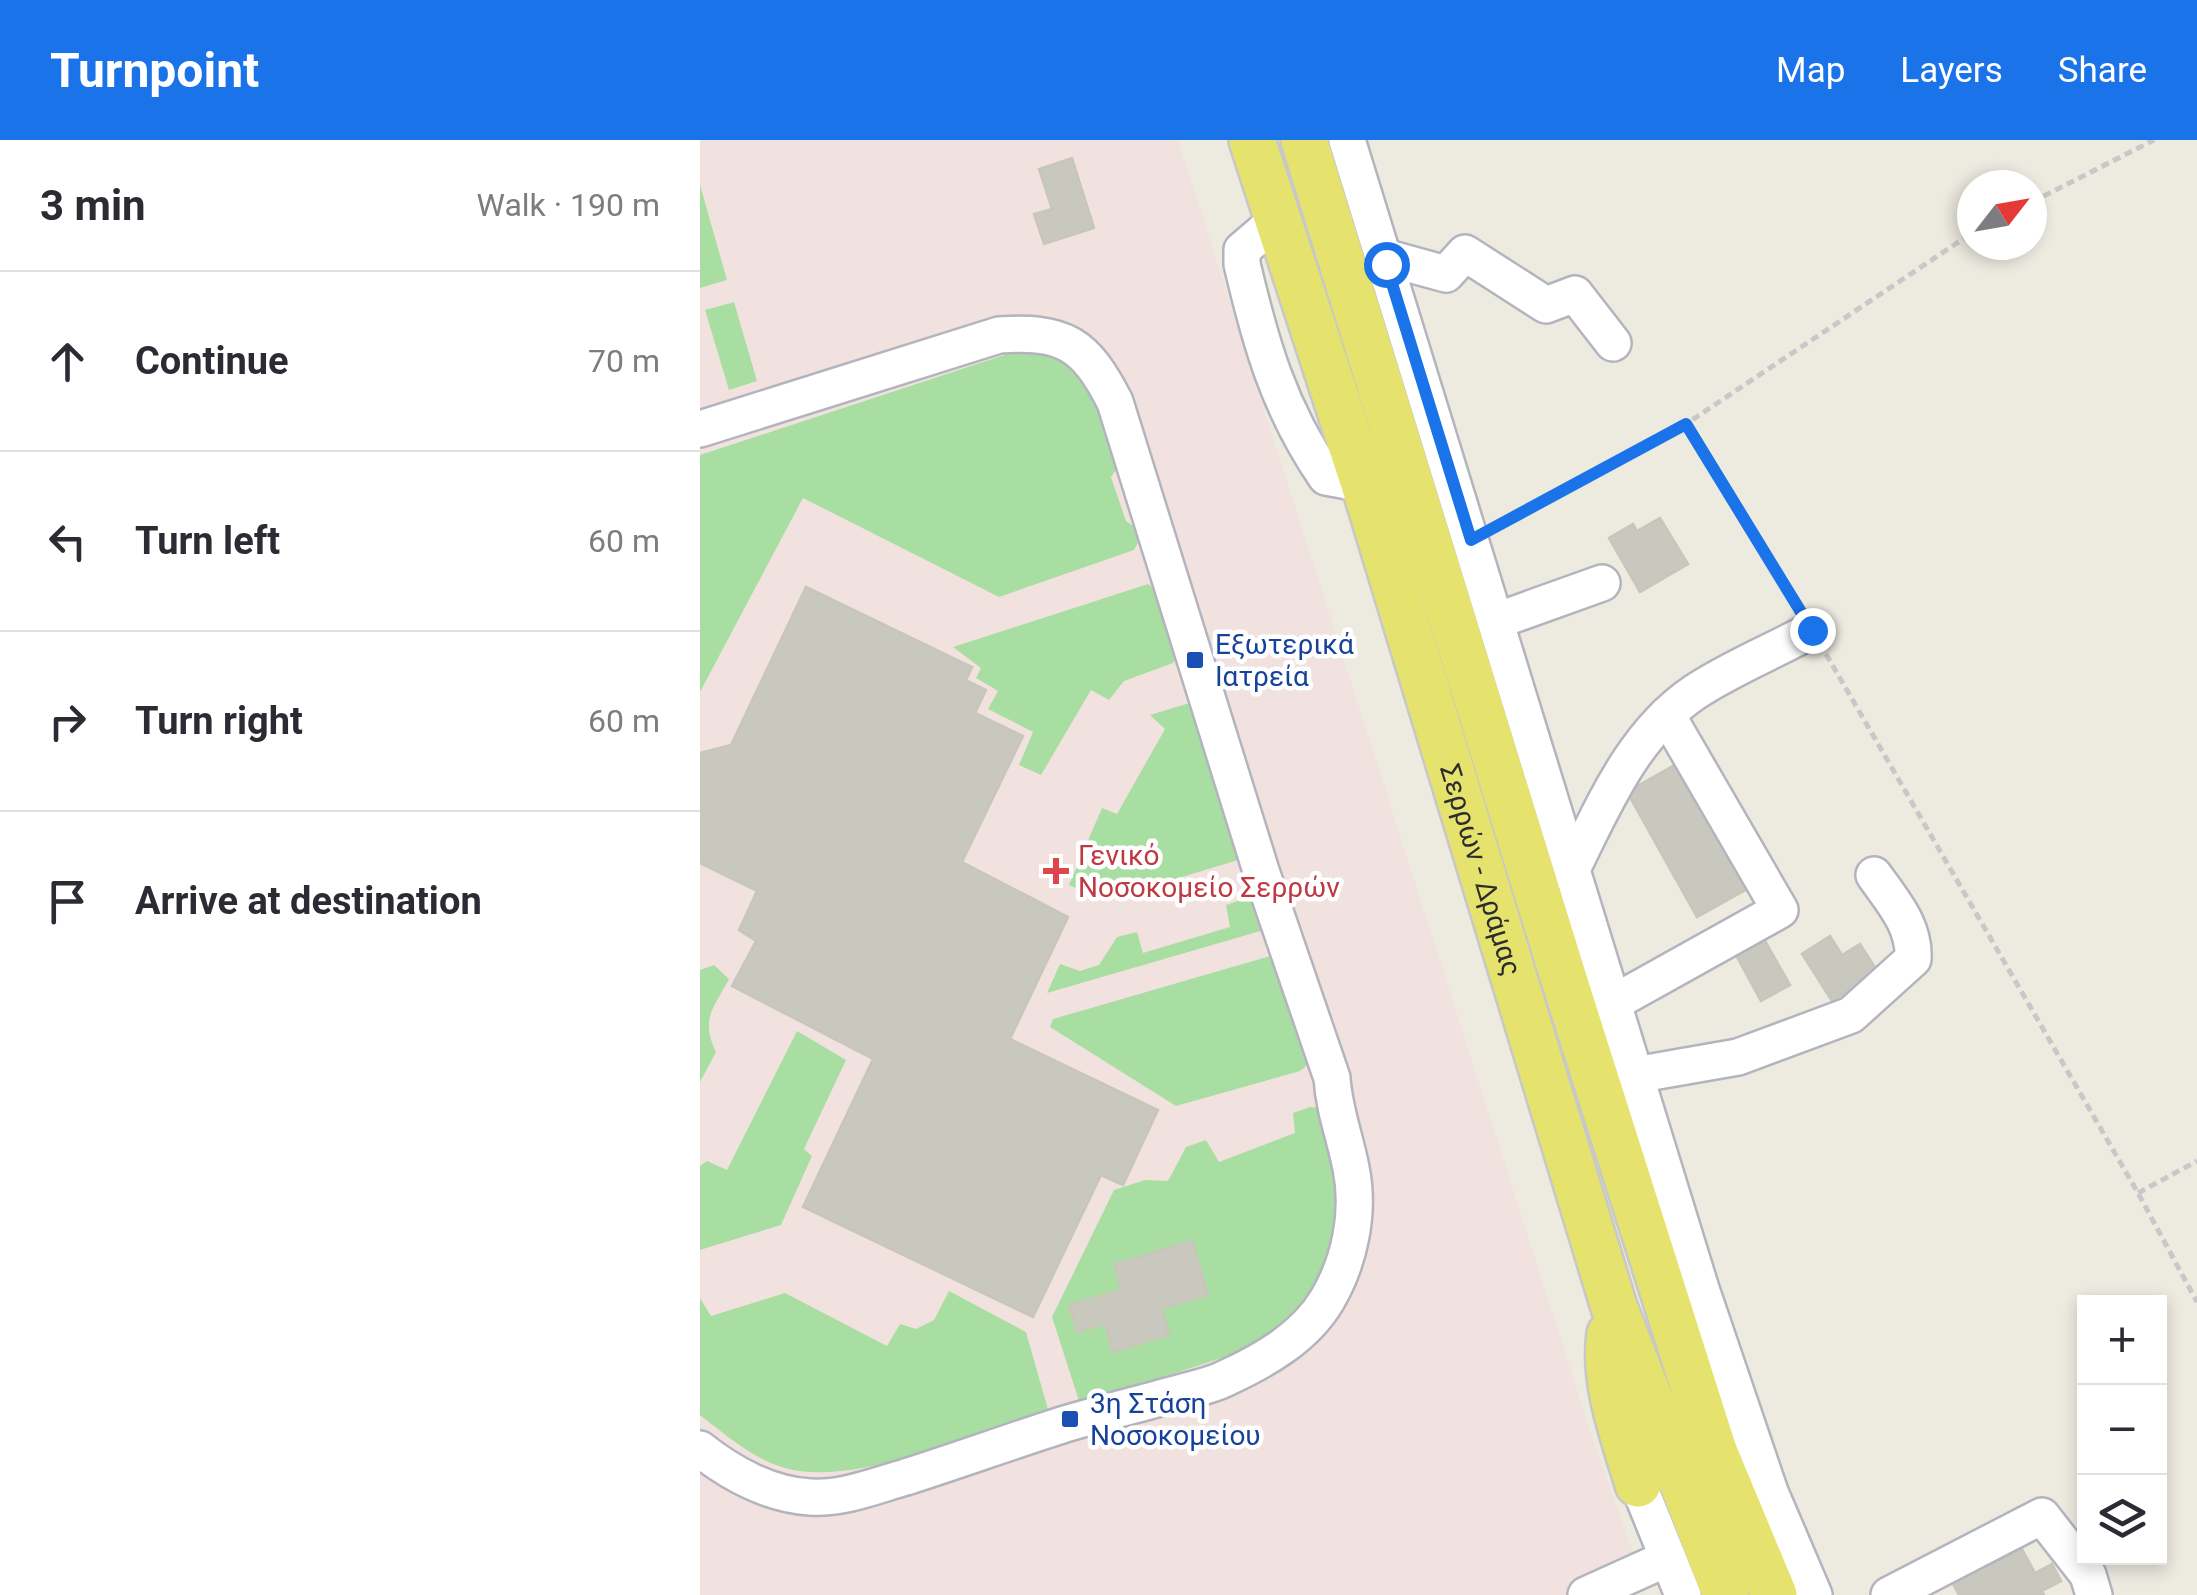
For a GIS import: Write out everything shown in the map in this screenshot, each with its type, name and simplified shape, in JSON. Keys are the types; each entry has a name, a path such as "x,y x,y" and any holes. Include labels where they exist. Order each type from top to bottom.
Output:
{"main road":[{"name":"Σερρών - Δράμας","path":"1252,140 1364,484 1614,1307 1726,1595"},
{"name":"Σερρών - Δράμας","path":"1304,140 1714,1450 1774,1595"},
{"path":"1614,1307 1608,1351 1618,1417 1638,1484"}],"street":[{"path":"1347,140 1701,1289 1770,1492 1814,1595"},
{"path":"1384,257 1446,274 1465,253 1546,304 1575,294 1613,343"},
{"path":"700,428 999,335 1028,333 1057,338 1079,348 1102,376 1115,402 1262,871 1332,1078 1333,1101 1352,1170 1354,1207 1353,1229 1342,1269 1326,1301 1307,1326 1282,1347 1220,1381 1063,1425 843,1496 808,1497 779,1492 720,1466 700,1449"},
{"path":"1496,621 1602,583"},
{"path":"1572,868 1631,756 1668,714 1696,692 1812,630"},
{"path":"1613,1003 1780,910 1668,714"},
{"path":"1635,1075 1738,1057 1851,1015 1862,1006 1912,959 1914,942 1906,921 1874,876"},
{"path":"1638,1484 1683,1595"},
{"path":"1889,1595 2042,1516 2088,1575 2094,1595"},
{"path":"1586,1595 1668,1558"}],"path":[{"path":"2047,194 2154,140"},
{"path":"1471,540 1686,424 1957,242"},
{"path":"1686,424 1812,630 2197,1302"},
{"path":"2138,1193 2197,1161"}],"shaded area":[{"name":"Γενικό Νοσοκομείο Σερρών","path":"700,140 1178,140 1592,1437 1640,1572 1587,1595 700,1595"}],"green space":[{"path":"700,185 727,280 700,288"},
{"path":"734,302 757,381 729,390 705,310"},
{"path":"1038,344 1076,367 1097,392 1120,464 1111,477 1126,521 1143,533 1134,550 999,597 803,498 700,692 700,455"},
{"path":"1148,584 1165,597 1182,651 1173,663 1124,681 1109,700 1091,690 1041,775 1019,765 1033,732 988,709 998,691 976,678 981,668 953,647"},
{"path":"1196,701 1244,845 1238,860 1113,898 1095,897 1069,885 1102,808 1117,814 1165,729 1150,715"},
{"path":"1256,895 1264,930 1047,993 1060,964 1080,971 1099,965 1117,937 1137,932 1143,953 1230,927 1226,905"},
{"path":"1274,955 1313,1060 1300,1071 1176,1106 1050,1027 1053,1019"},
{"path":"714,965 729,979 711,1014 709,1030 716,1052 700,1082 700,970"},
{"path":"797,1031 846,1060 804,1149 812,1156 781,1225 700,1250 700,1166 707,1161 727,1170"},
{"path":"1310,1107 1329,1109 1341,1193 1340,1239 1308,1302 1271,1342 1080,1404 1052,1317 1114,1190 1145,1180 1168,1181 1186,1147 1206,1140 1219,1162 1295,1133 1293,1113","holes":["1192,1241 1208,1295 1162,1309 1169,1335 1113,1352 1105,1324 1121,1290 1114,1264"]},
{"path":"949,1291 1026,1332 1049,1413 917,1456 844,1471 812,1472 785,1468 762,1458 700,1415 700,1298 711,1316 785,1293 887,1346 900,1324 916,1329 934,1320"}],"building":[{"path":"1072,158 1094,228 1044,244 1034,214 1052,209 1039,169"},
{"path":"1660,518 1688,564 1640,592 1609,538 1633,524 1637,531"},
{"path":"806,587 972,667 966,680 986,690 975,713 1023,736 962,862 1068,917 1010,1039 1158,1110 1123,1185 1101,1175 1033,1317 803,1207 873,1059 732,986 756,941 739,930 757,891 700,863 700,753 731,745"},
{"path":"1687,758 1758,883 1697,917 1627,792"},
{"path":"1830,936 1842,955 1860,944 1878,972 1832,1001 1802,954"},
{"path":"1764,939 1790,985 1761,1001 1736,955"},
{"path":"1192,1241 1208,1295 1162,1309 1169,1335 1113,1352 1105,1324 1077,1332 1069,1305 1121,1290 1114,1264"},
{"path":"2018,1542 2035,1573 2052,1564 2061,1581 2042,1591 2044,1595 1959,1595 1950,1578"}],"place":[{"name":"Εξωτερικά Ιατρεία","path":"1195,660"},
{"name":"Γενικό Νοσοκομείο Σερρών","path":"1056,871"},
{"name":"3η Στάση Νοσοκομείου","path":"1070,1419"}],"route":[{"path":"1386,264 1471,540 1686,424 1812,630"}]}
